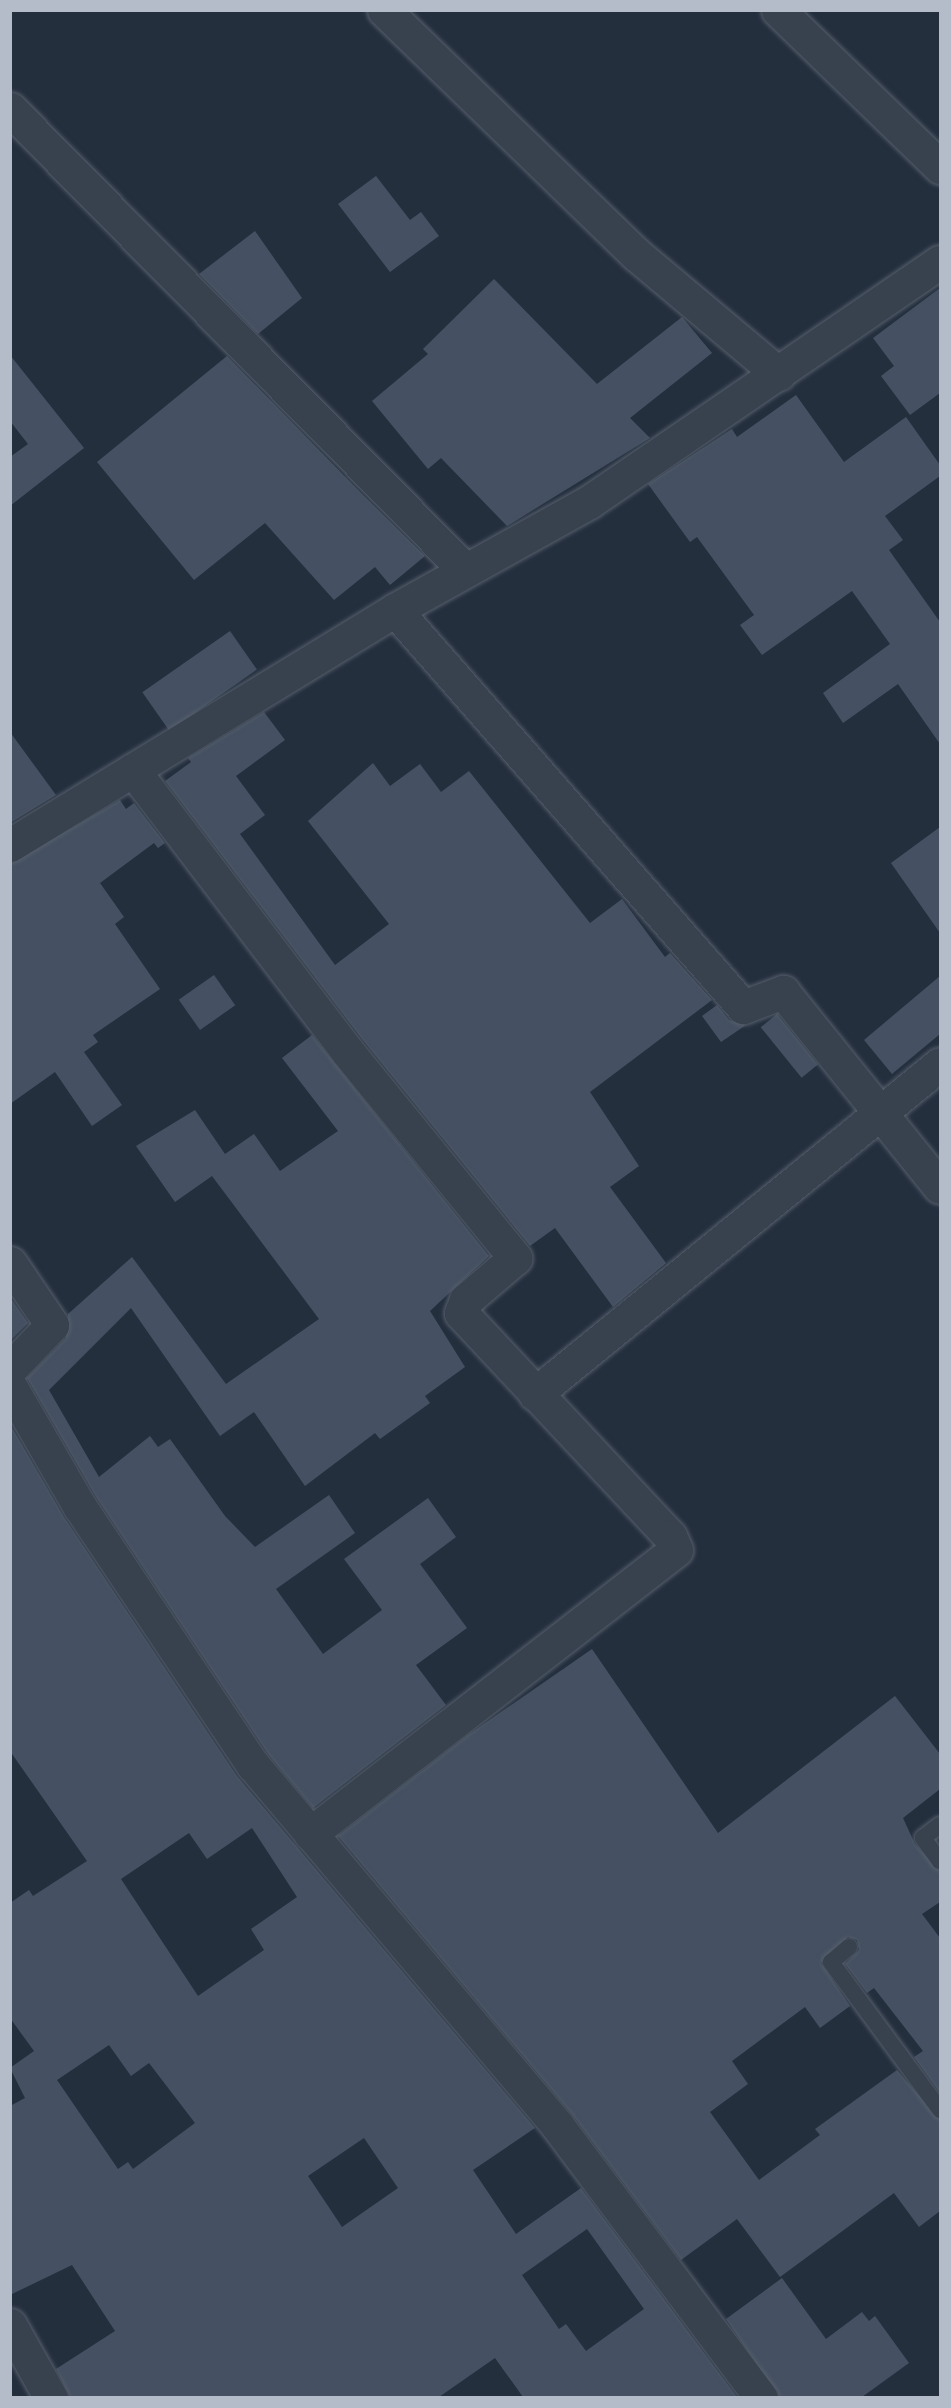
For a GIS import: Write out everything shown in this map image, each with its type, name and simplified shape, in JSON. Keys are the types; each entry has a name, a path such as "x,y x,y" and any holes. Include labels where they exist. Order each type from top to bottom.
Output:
{"street":[{"path":"384,10 637,255 779,374"},
{"path":"778,10 940,167"},
{"path":"17,127 465,570"},
{"path":"10,845 395,610 589,502 940,262"},
{"path":"395,610 743,1007 783,992 940,1187"},
{"path":"133,770 347,1051 510,1250 512,1264 466,1300 461,1313 670,1536 676,1550 310,1834"},
{"path":"535,1394 882,1114 940,1064"},
{"path":"10,1263 52,1325 10,1370"},
{"path":"10,1386 80,1507 176,1653 310,1834 557,2125 761,2397"},
{"path":"10,2325 51,2397"}],"lane":[{"path":"940,1825 923,1838 940,1861"},
{"path":"849,1947 831,1962 940,2110"}],"building":[{"path":"376,176 410,220 421,212 439,236 390,272 338,204"},
{"path":"255,231 302,298 258,334 199,274"},
{"path":"494,279 597,384 682,317 712,353 630,418 650,438 507,526 441,458 428,469 372,401 428,354 423,349"},
{"path":"940,288 940,393 910,415 881,376 894,366 873,338"},
{"path":"10,355 84,448 10,506 10,457 28,444 10,421"},
{"path":"227,356 425,556 390,585 375,567 334,600 265,523 194,580 97,462"},
{"path":"796,395 844,462 906,417 940,465 940,476 885,516 903,540 889,550 940,622 940,744 898,684 843,723 823,693 890,644 852,591 762,655 740,625 754,615 697,537 690,542 648,484 732,429 737,437"},
{"path":"230,631 257,670 169,731 142,692"},
{"path":"264,712 285,740 236,776 265,815 240,834 335,965 389,924 308,821 373,763 390,786 420,764 441,792 469,771 590,923 622,899 665,957 670,953 712,1000 590,1092 639,1166 610,1187 666,1263 613,1307 555,1228 530,1246 362,1039 165,781 191,762 188,758"},
{"path":"10,732 56,795 10,823"},
{"path":"120,800 126,809 134,803 165,843 158,848 154,843 100,883 124,917 115,924 160,989 93,1035 98,1042 84,1052 122,1105 92,1126 55,1072 10,1104 10,864"},
{"path":"940,827 940,933 891,863"},
{"path":"214,975 235,1005 200,1030 179,1000"},
{"path":"940,976 940,1034 892,1074 864,1040"},
{"path":"717,1005 729,1020 746,1025 721,1042 702,1016"},
{"path":"777,1014 818,1065 802,1078 761,1027"},
{"path":"312,1035 489,1256 430,1311 465,1367 425,1396 430,1403 380,1439 375,1433 305,1486 254,1412 220,1436 131,1308 49,1390 99,1477 150,1436 158,1447 170,1439 225,1516 255,1547 329,1495 355,1533 276,1589 323,1654 382,1610 344,1559 428,1498 456,1537 420,1564 467,1628 416,1665 446,1705 313,1808 268,1754 96,1497 27,1378 66,1338 68,1314 132,1257 226,1384 319,1319 212,1176 175,1202 136,1146 195,1110 225,1154 254,1134 280,1171 338,1131 282,1058"},
{"path":"10,1297 28,1323 10,1341"},
{"path":"10,1424 64,1517 237,1776 535,2128 473,2170 516,2234 581,2188 737,2397 523,2397 495,2358 439,2397 70,2397 56,2369 115,2331 72,2265 10,2295 10,2106 25,2098 10,2068 34,2051 10,2018 10,1903 29,1890 33,1896 87,1861 10,1751","holes":["252,1828 297,1897 251,1929 264,1950 198,1996 121,1879 189,1833 207,1859","109,2045 131,2076 149,2063 195,2123 133,2169 128,2162 118,2169 57,2080","364,2138 398,2188 342,2227 308,2176","587,2229 644,2309 586,2351 566,2324 559,2329 522,2275"]},
{"path":"592,1649 718,1833 895,1696 940,1754 940,1789 903,1818 915,1844 940,1871 940,1902 922,1914 940,1938 940,2093 914,2057 923,2051 874,1988 867,1993 845,1964 859,1950 857,1940 848,1937 821,1963 850,2006 820,2028 805,2007 732,2061 748,2084 710,2112 759,2180 820,2135 815,2129 897,2070 940,2120 940,2211 919,2227 894,2193 780,2277 737,2219 681,2260 571,2113 338,1836 468,1735"},
{"path":"782,2278 826,2339 862,2312 869,2321 875,2316 909,2363 862,2397 779,2397 726,2319"}]}
